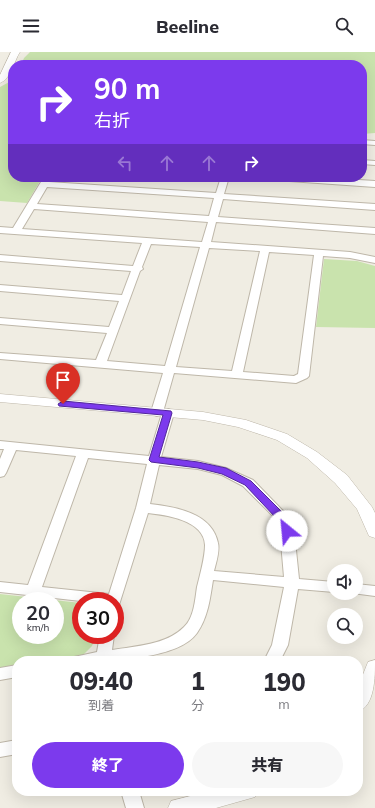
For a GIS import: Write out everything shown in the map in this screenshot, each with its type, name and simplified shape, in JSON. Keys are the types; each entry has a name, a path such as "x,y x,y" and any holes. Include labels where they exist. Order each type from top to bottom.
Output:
{"street":[{"path":"10,60 16,52"},
{"path":"0,80 3,77 8,64"},
{"path":"16,231 45,182"},
{"path":"69,182 375,207"},
{"path":"117,592 143,508 154,460 169,370 224,182"},
{"path":"346,182 375,184"},
{"path":"32,206 375,231"},
{"path":"0,230 350,255 375,260"},
{"path":"100,365 138,269 147,241"},
{"path":"238,376 265,249"},
{"path":"0,356 296,380 303,376 320,253"},
{"path":"0,258 138,269"},
{"path":"0,288 126,298"},
{"path":"0,321 113,330"},
{"path":"0,398 202,416 241,423 282,437 312,455 341,479 364,507 375,532"},
{"path":"0,473 6,446 198,465 226,472 248,483 281,516 287,531 292,584 282,640 274,656"},
{"path":"33,591 83,453"},
{"path":"118,656 162,647 181,638 191,630 200,613 208,575 212,544 205,528 198,521 176,511 143,508"},
{"path":"208,575 327,586"},
{"path":"0,587 72,596"},
{"path":"363,590 375,591"},
{"path":"104,656 106,644"},
{"path":"363,696 375,667"},
{"path":"0,674 12,672"},
{"path":"0,750 12,748"},
{"path":"131,796 135,808"},
{"path":"179,808 227,796"}],"green space":[{"path":"30,52 375,52 375,133 367,134 367,60 23,60"},
{"path":"8,83 8,182 39,182 27,203 0,201 0,87"},
{"path":"324,259 357,261 375,266 375,328 316,327"},
{"path":"0,594 12,595 12,644 64,644 64,601 72,602 72,644 93,644 83,655 76,656 12,656 12,666 0,668"}],"route":[{"path":"63,404 168,413 154,460 198,465 226,472 248,483 267,500 281,516 287,531"}]}
